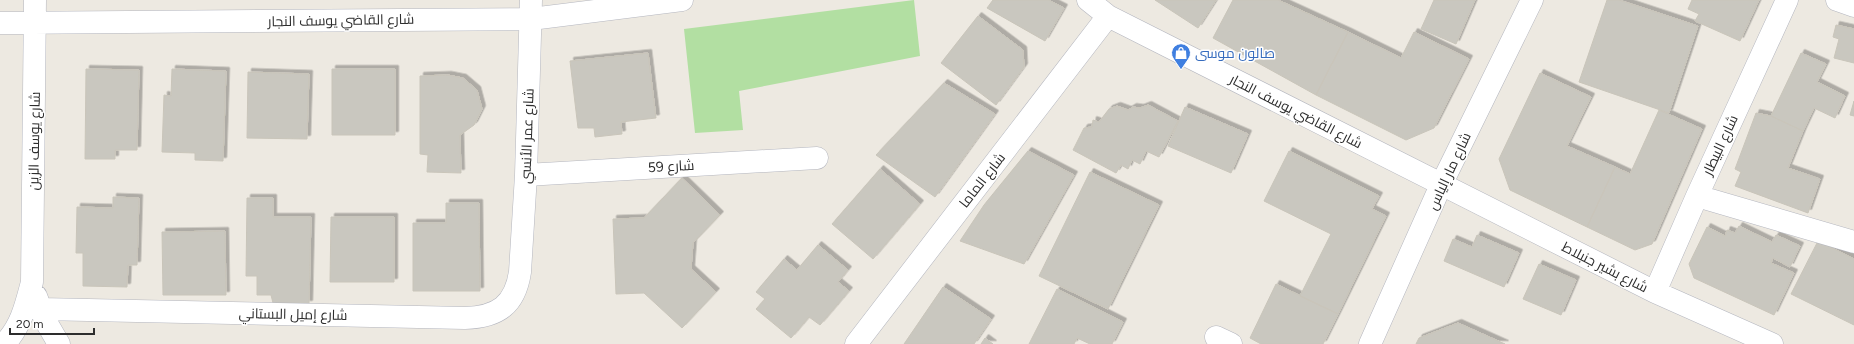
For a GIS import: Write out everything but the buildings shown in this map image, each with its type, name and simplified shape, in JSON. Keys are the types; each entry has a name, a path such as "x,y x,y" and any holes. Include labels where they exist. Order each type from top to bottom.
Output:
{"street":[{"name":"شارع يوسف الزين","path":"4,344 16,328 23,314 32,282 35,0"},
{"name":"شارع القاضي يوسف النجار","path":"0,23 531,9 682,0"},
{"name":"شارع القاضي يوسف النجار","path":"1088,0 1108,16 1441,185"},
{"name":"شارع مار إلياس","path":"1370,344 1441,185 1532,0"},
{"name":"شارع البيطار","path":"1655,292 1697,196 1787,0"},
{"path":"1837,0 1854,6"},
{"name":"شارع عمر الأنسي","path":"520,272 526,175 531,9"},
{"name":"شارع الماما","path":"857,344 1108,16"},
{"name":"شارع 59","path":"526,175 817,158"},
{"name":"شارع بشير جنبلاط","path":"1441,185 1655,292 1772,344"},
{"path":"1697,196 1854,242"},
{"name":"شارع إميل البستاني","path":"40,308 479,317 491,314 509,302 518,287 520,272"},
{"name":"شارع يوسف الزين","path":"32,282 40,308 59,344"}],"green space":[{"path":"914,0 920,56 739,91 743,130 695,133 684,29"}],"place":[{"name":"صالون موسى","path":"1181,70"}]}
